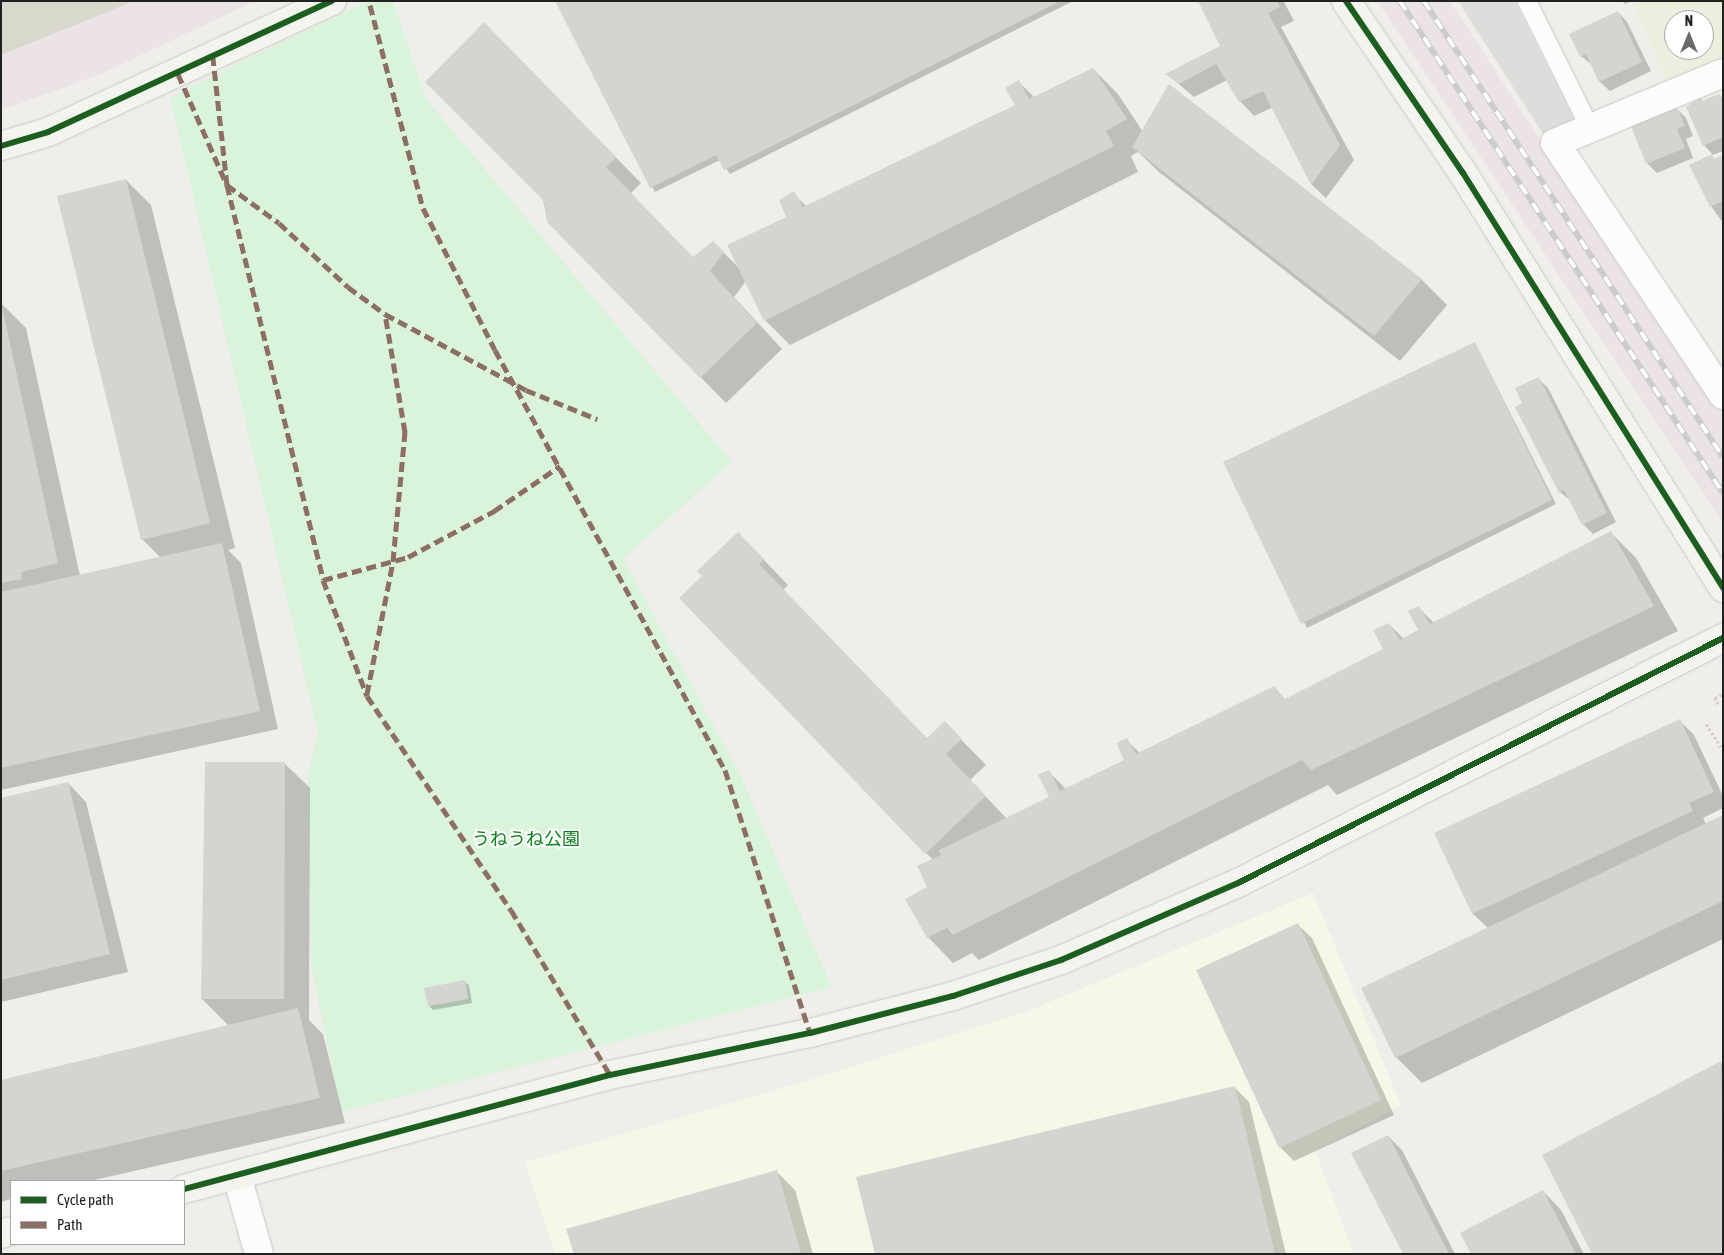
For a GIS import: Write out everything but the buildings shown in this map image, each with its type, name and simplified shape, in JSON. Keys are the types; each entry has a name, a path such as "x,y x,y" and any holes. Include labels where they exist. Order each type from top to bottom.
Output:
{"street":[{"path":"1,146 48,132 332,1"},
{"path":"1346,1 1463,173 1723,588"},
{"path":"1723,73 1555,143 1723,395"},
{"path":"185,1189 610,1075 810,1033 952,996 1061,960 1240,882 1723,638"},
{"path":"237,1176 259,1254"}],"lane":[{"path":"1526,1 1590,128"}],"path":[{"path":"1718,704 1715,698 1723,694"},
{"path":"1706,724 1723,750"}],"shaded area":[{"path":"1,1 255,1 99,75 1,110"},
{"path":"1,1 134,1 1,55"},
{"path":"1377,1 1450,1 1549,153 1647,290 1723,410 1723,522"},
{"path":"1458,1 1515,1 1577,125 1545,137"},
{"path":"1639,1 1723,1 1723,59 1668,83 1633,4"},
{"path":"1313,893 1401,1105 1315,1151 1354,1254 555,1254 525,1162 797,1084 1028,1011"}],"green space":[{"name":"うねうね公園","path":"368,1 393,1 426,99 732,462 623,559 740,774 832,987 341,1112 311,965 308,774 318,733 170,97"}],"railway":[{"path":"1400,1 1723,493"},
{"path":"1424,1 1723,457"}],"marked path":[{"path":"370,5 423,208 495,350 725,770 810,1033"},
{"path":"178,74 227,185 213,58"},
{"path":"227,185 323,580 367,696 511,910 610,1075"},
{"path":"227,185 279,223 348,287 385,314 526,390 597,419"},
{"path":"367,694 393,561 405,432 385,314"},
{"path":"323,580 408,557 494,511 560,466"}],"cycle path":[{"path":"1,146 48,132 332,1"},
{"path":"1346,1 1463,173 1723,588"},
{"path":"185,1189 610,1075 810,1033 953,996 1061,960 1240,882 1723,638"}]}
